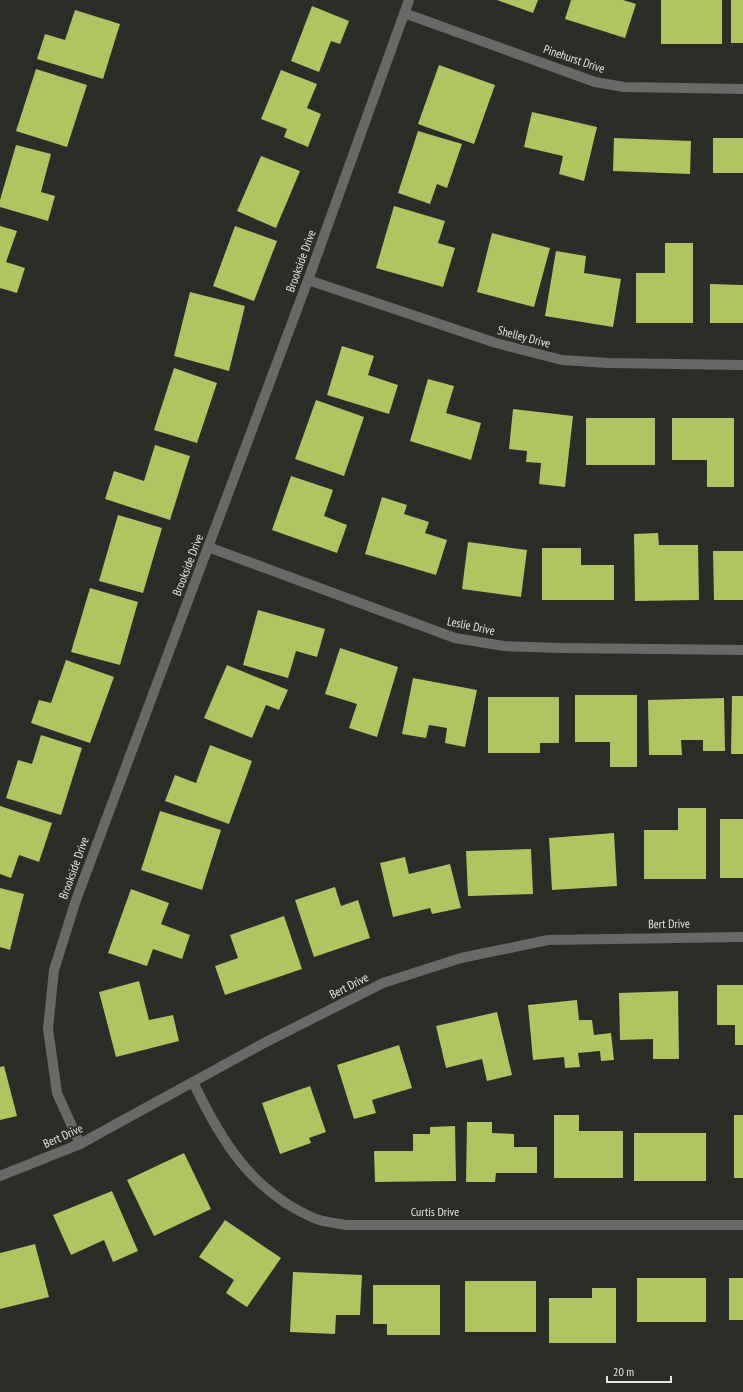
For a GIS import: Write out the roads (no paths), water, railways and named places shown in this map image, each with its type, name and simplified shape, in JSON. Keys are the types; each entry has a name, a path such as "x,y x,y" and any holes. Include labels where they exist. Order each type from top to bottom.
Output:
{"street":[{"name":"Brookside Drive","path":"80,1144 57,1093 48,1029 54,970 78,893 308,280 408,0"},
{"name":"Pinehurst Drive","path":"404,13 595,82 624,87 743,89"},
{"name":"Shelley Drive","path":"308,280 496,343 562,360 608,363 743,365"},
{"name":"Leslie Drive","path":"208,547 455,638 511,646 743,650"},
{"name":"Bert Drive","path":"0,1176 80,1144 264,1043 383,983 461,958 548,940 743,937"},
{"name":"Curtis Drive","path":"193,1082 210,1118 230,1151 256,1181 285,1202 317,1219 346,1225 743,1225"}]}
